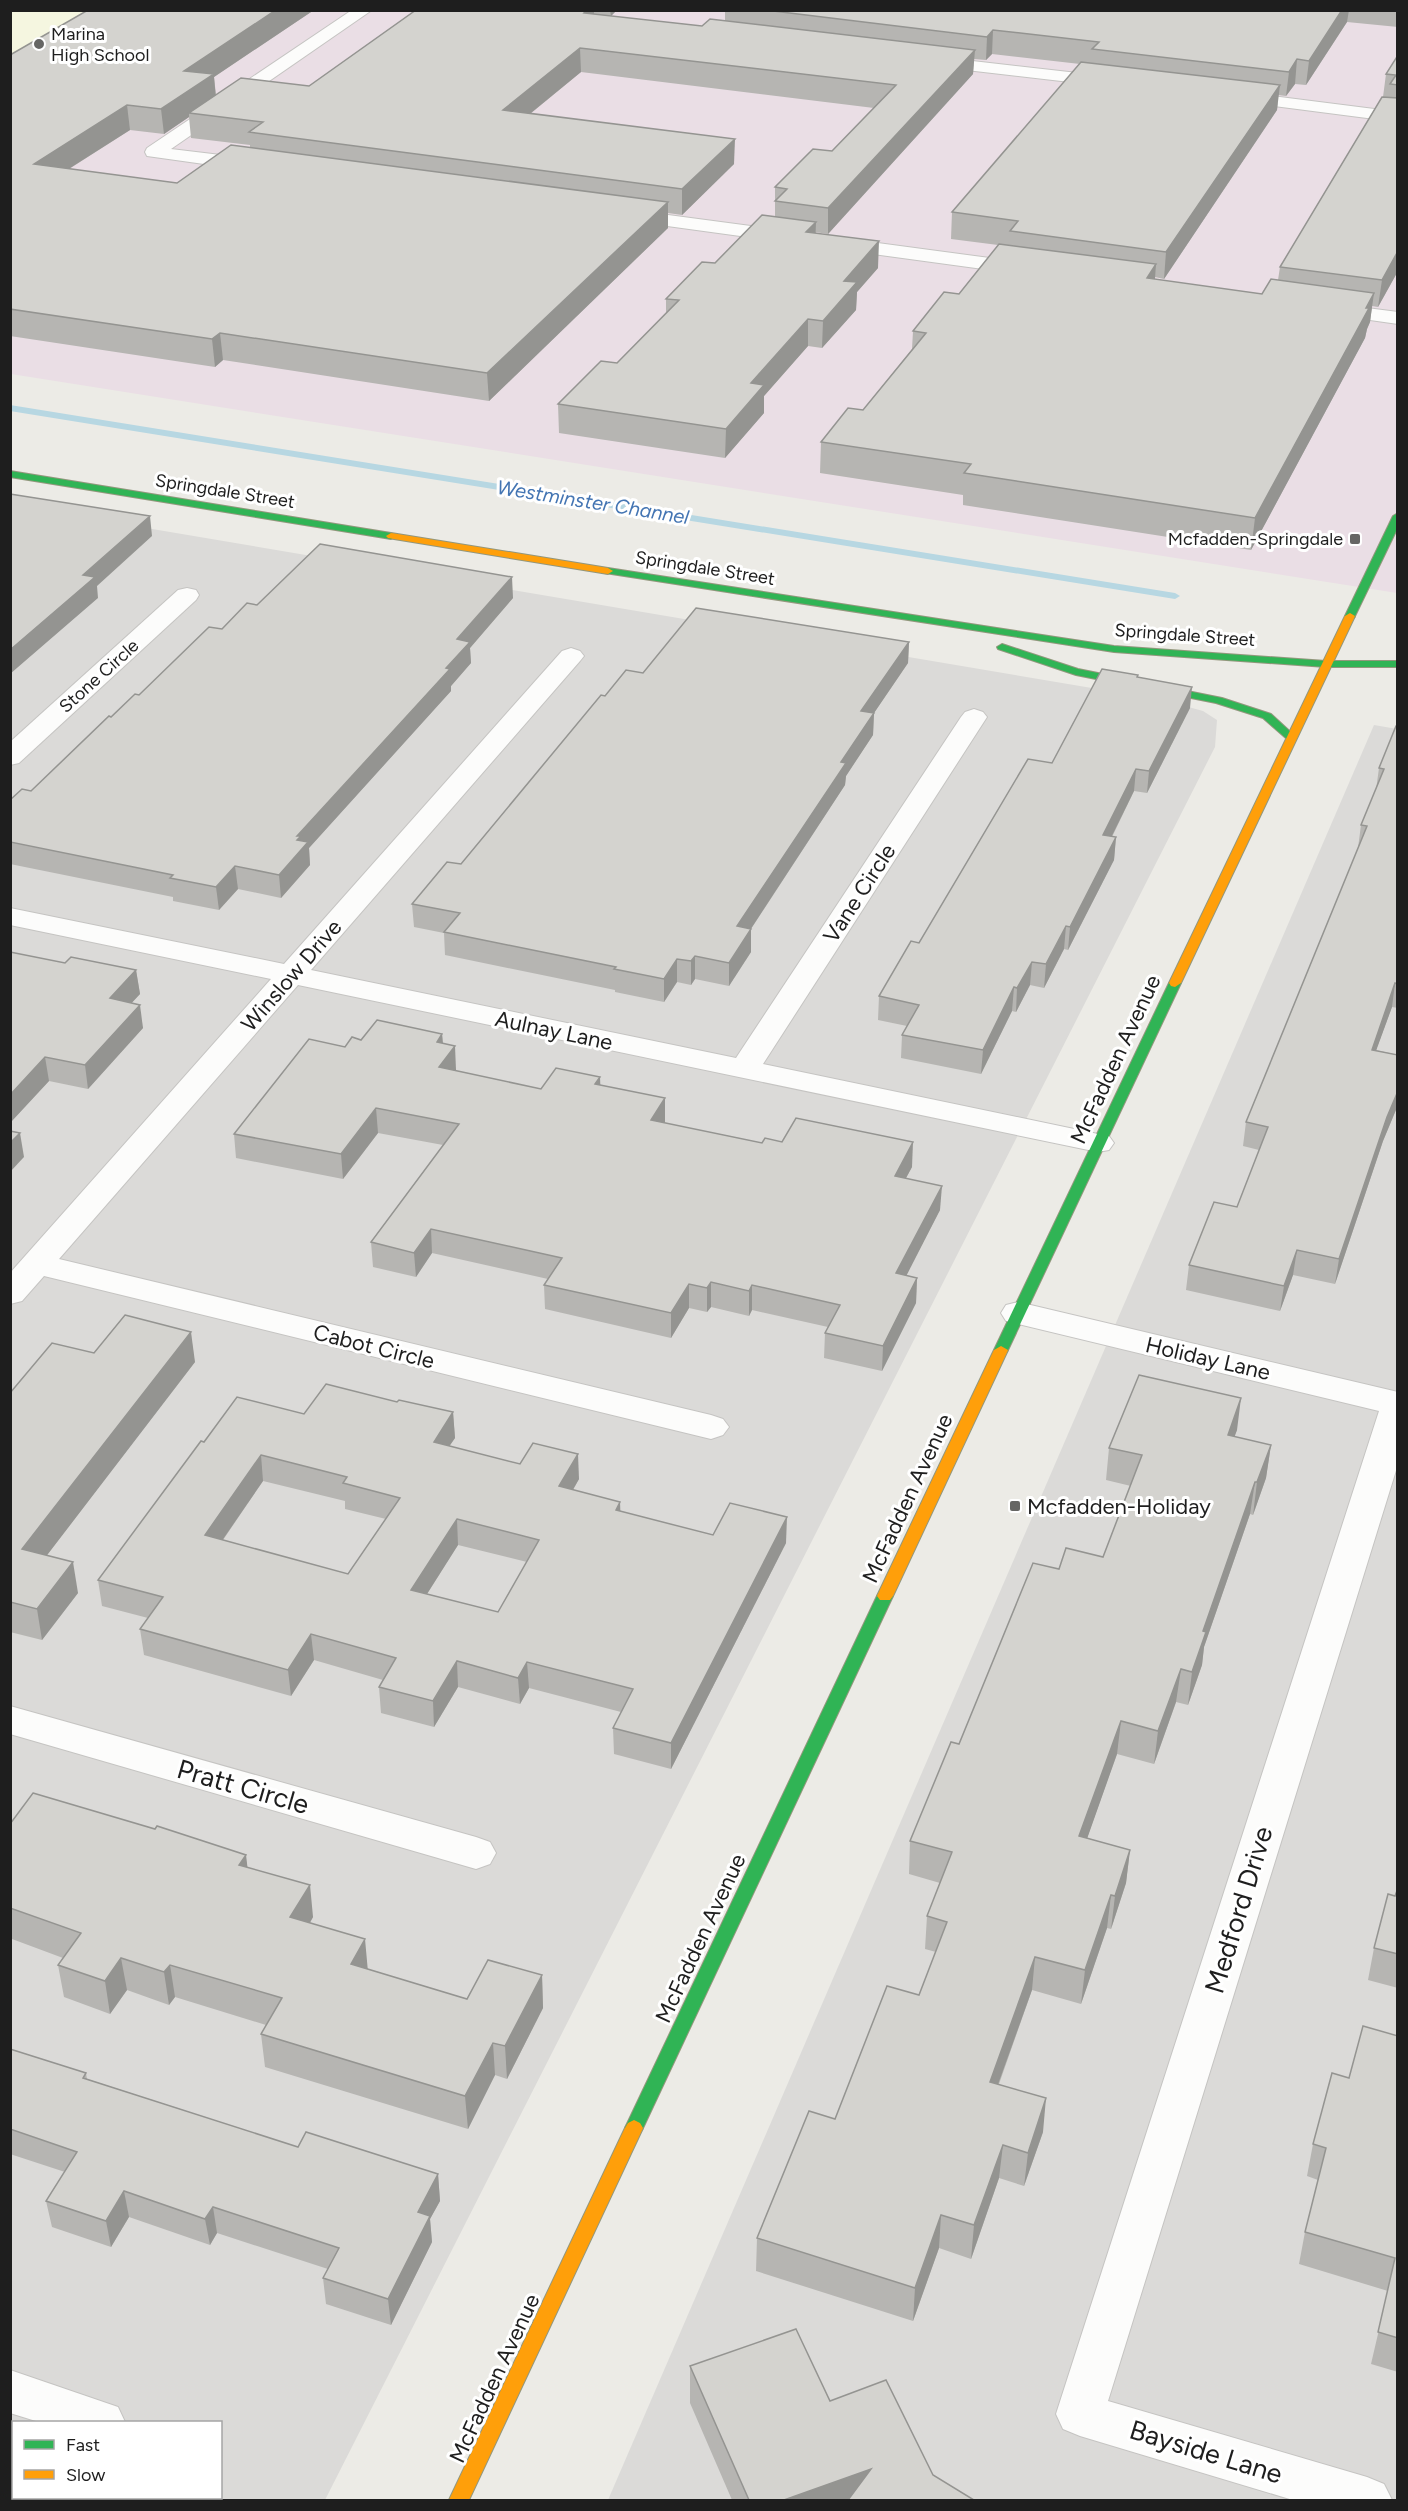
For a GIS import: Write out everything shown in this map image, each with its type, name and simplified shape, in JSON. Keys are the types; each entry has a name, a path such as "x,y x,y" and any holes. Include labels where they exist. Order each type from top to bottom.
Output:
{"street":[{"path":"274,168 154,152 364,10"},
{"path":"909,59 1131,84"},
{"path":"1221,95 1398,117"},
{"path":"608,213 1046,271"},
{"path":"1306,306 1398,318"},
{"name":"Springdale Street","path":"10,474 594,569 1114,649 1326,664 1398,664"},
{"name":"McFadden Avenue","path":"459,2500 1098,1143 1398,516"},
{"path":"1379,554 1391,574"},
{"name":"Stone Circle","path":"10,757 187,595"},
{"path":"924,620 1076,672 1218,700 1267,717 1291,737"},
{"name":"Winslow Drive","path":"10,1294 571,656"},
{"name":"Vane Circle","path":"744,1069 974,717"},
{"name":"Aulnay Lane","path":"10,916 1098,1143"},
{"name":"Cabot Circle","path":"36,1264 711,1427"},
{"name":"Holiday Lane","path":"1018,1313 1398,1405"},
{"name":"Medford Drive","path":"1080,2414 1398,1405"},
{"name":"Pratt Circle","path":"10,1720 476,1853"},
{"path":"10,2391 98,2421"},
{"name":"Bayside Lane","path":"1080,2414 1367,2500"}],"shaded area":[{"name":"Marina High School","path":"11,10 124,11 11,77"},
{"path":"124,10 1397,11 1397,593 11,374 10,77"},
{"path":"10,505 1163,700 1203,711 1217,720 1215,747 325,2500 11,2500"},
{"path":"1374,725 1397,729 1397,2500 608,2500"}],"building":[{"path":"88,10 276,10 184,71 214,74 161,109 127,105 34,164 177,183 231,145 668,202 487,373 220,333 212,339 10,309 10,55"},
{"path":"416,10 587,10 584,13 702,26 710,19 975,50 828,208 775,201 787,189 775,187 813,149 832,151 896,85 580,48 503,110 735,139 682,189 249,132 263,122 189,113 241,78 309,86"},
{"path":"765,10 1342,10 1309,61 1297,59 1289,72 1092,49 1099,42 993,30 987,37"},
{"path":"1398,55 1398,85 1390,84 1396,75 1386,74"},
{"path":"1081,62 1280,85 1166,252 1010,231 1018,221 952,212"},
{"path":"1382,97 1398,98 1398,251 1382,280 1280,267"},
{"path":"762,215 816,222 806,232 879,241 844,281 857,282 823,321 808,319 751,383 764,385 726,429 558,404 601,361 617,363 679,300 666,299 702,262 715,263"},
{"path":"999,244 1156,264 1147,278 1262,294 1271,279 1374,293 1366,308 1369,308 1255,518 964,473 971,464 821,442 848,408 863,410 926,333 913,331 944,292 959,294"},
{"path":"10,494 150,516 83,575 95,577 10,650"},
{"path":"320,544 512,577 457,639 470,642 446,668 450,669 297,836 301,836 297,840 308,842 279,875 235,866 216,887 170,878 173,875 10,842 10,800 22,789 31,791 109,716 111,717 135,694 139,695 209,627 222,629 247,603 257,605"},
{"path":"696,608 909,642 861,711 874,713 841,762 846,763 737,926 751,929 729,963 695,956 691,961 677,959 664,979 444,932 460,913 412,904 447,862 461,864 601,695 605,696 626,670 643,673"},
{"path":"1102,669 1192,687 1149,771 1136,769 1103,835 1116,837 1070,927 1066,926 1046,964 1032,962 1017,988 1014,987 983,1050 902,1035 919,1005 879,996 911,941 919,943 1028,759 1052,763"},
{"path":"1396,726 1398,726 1398,984 1395,983 1372,1050 1398,1055 1398,1091 1339,1259 1297,1250 1284,1286 1189,1265 1214,1202 1237,1207 1268,1127 1246,1122 1367,826 1361,825 1384,769 1379,768"},
{"path":"10,952 65,963 71,957 136,970 110,998 140,1005 85,1065 45,1057 10,1095"},
{"path":"377,1020 442,1034 437,1042 455,1046 439,1067 541,1089 556,1068 600,1077 595,1084 665,1098 651,1120 762,1143 765,1138 782,1142 796,1118 913,1142 895,1176 942,1186 896,1273 917,1278 883,1346 825,1333 840,1305 752,1285 749,1291 711,1282 707,1288 689,1284 671,1313 544,1285 562,1258 431,1229 414,1253 371,1242 459,1124 376,1108 341,1154 234,1134 309,1039 345,1047 352,1037 361,1040"},
{"path":"10,1131 20,1133 10,1143"},
{"path":"125,1315 191,1332 22,1549 73,1562 37,1609 10,1602 10,1393 52,1343 94,1353"},
{"path":"1139,1375 1241,1398 1228,1435 1271,1445 1257,1482 1255,1482 1203,1631 1206,1632 1192,1672 1181,1669 1158,1731 1121,1721 1079,1836 1130,1850 1115,1896 1111,1895 1085,1970 1035,1957 990,2082 1046,2098 1028,2153 1003,2145 974,2225 941,2215 915,2288 757,2238 809,2111 835,2119 887,1986 919,1995 947,1922 927,1916 952,1852 910,1841 951,1742 959,1744 1033,1563 1059,1569 1066,1548 1103,1557 1142,1455 1109,1448"},
{"path":"326,1384 397,1402 399,1400 453,1412 434,1442 520,1464 533,1443 578,1454 559,1486 620,1502 616,1510 713,1535 730,1503 787,1517 671,1743 613,1728 633,1689 527,1662 518,1678 457,1661 433,1701 379,1687 396,1658 311,1634 288,1670 140,1629 163,1597 98,1580 201,1441 204,1442 237,1397 304,1414","holes":["261,1455 347,1477 343,1483 400,1498 348,1574 205,1535","457,1519 539,1540 498,1612 411,1590"]},
{"path":"33,1793 155,1829 157,1826 246,1855 239,1865 310,1885 290,1917 365,1939 351,1964 467,1999 488,1960 542,1975 505,2046 493,2043 465,2096 261,2034 282,1998 170,1965 164,1972 121,1958 105,1981 58,1965 81,1933 10,1908 10,1824"},
{"path":"1398,1888 1398,1954 1374,1948 1388,1894 1395,1896"},
{"path":"1363,2026 1398,2036 1398,2338 1378,2332 1395,2258 1305,2232 1326,2148 1313,2144 1332,2073 1349,2078"},
{"path":"10,2049 86,2073 83,2078 298,2147 306,2132 438,2174 418,2212 430,2216 388,2299 323,2278 339,2248 213,2207 205,2219 124,2191 106,2221 46,2201 77,2152 10,2129"},
{"path":"796,2329 830,2401 886,2380 933,2475 974,2500 848,2500 871,2469 784,2500 749,2500 690,2366"}],"waterway":[{"name":"Westminster Channel","path":"10,408 1175,596"}],"traffic: fast":[{"path":"10,474 391,536"},
{"path":"1350,616 1398,516"},
{"path":"608,571 1114,649 1326,664 1398,664"},
{"path":"1002,647 1076,672 1218,700 1267,716 1291,737"},
{"path":"1001,1350 1175,983"},
{"path":"634,2128 885,1596"}],"traffic: slow":[{"path":"391,536 608,571"},
{"path":"1175,983 1350,616"},
{"path":"885,1596 1001,1350"},
{"path":"459,2500 634,2128"}],"place":[{"name":"Marina High School","path":"39,44"},
{"name":"Mcfadden-Springdale","path":"1355,539"},
{"name":"Mcfadden-Holiday","path":"1015,1506"}]}
